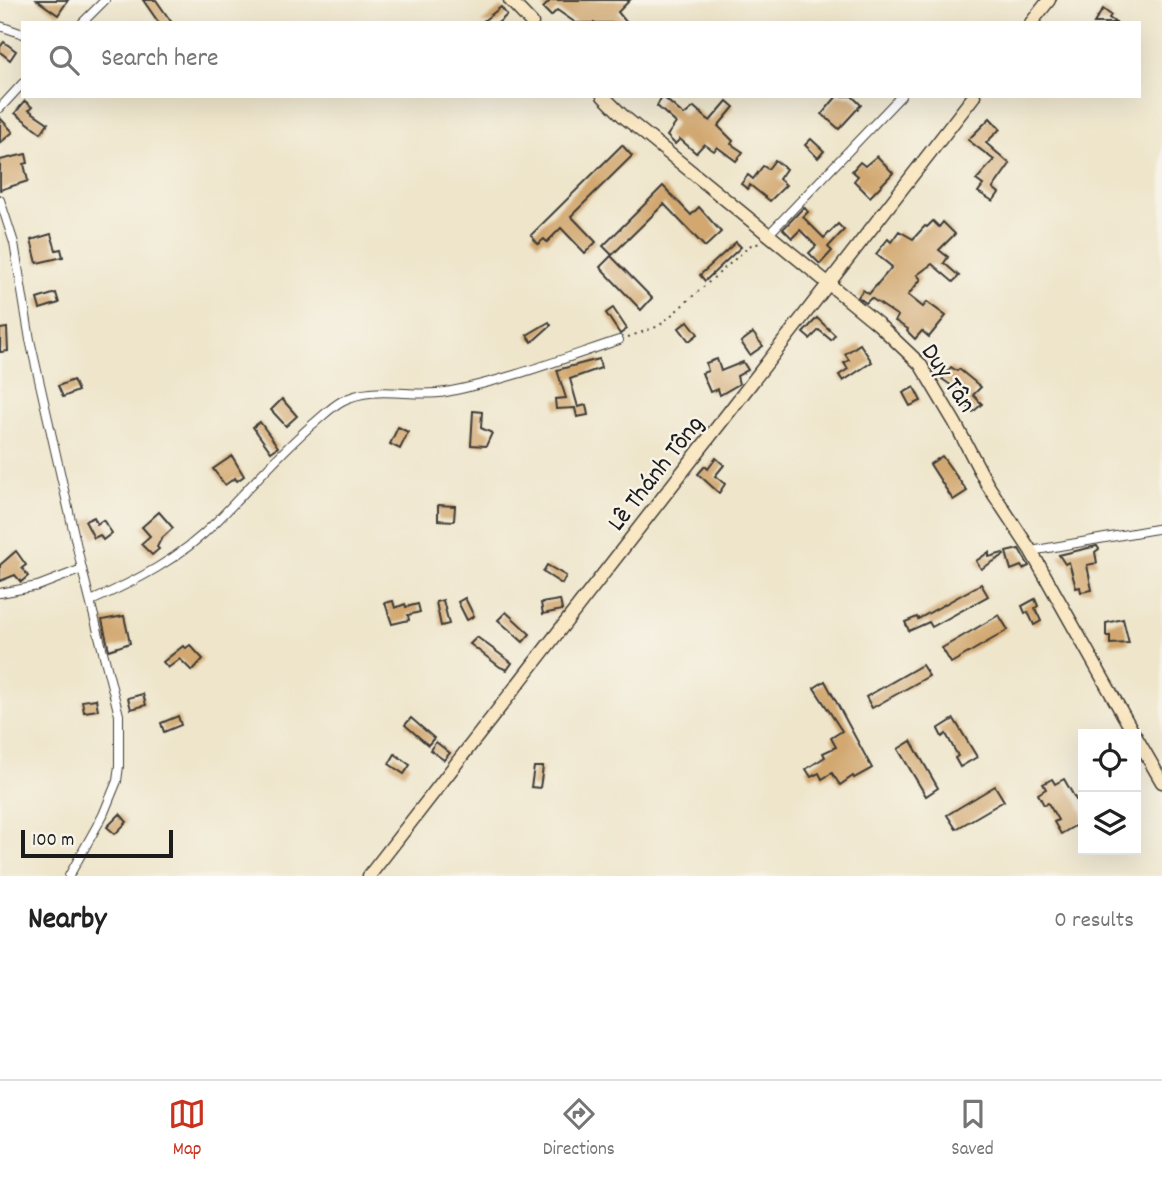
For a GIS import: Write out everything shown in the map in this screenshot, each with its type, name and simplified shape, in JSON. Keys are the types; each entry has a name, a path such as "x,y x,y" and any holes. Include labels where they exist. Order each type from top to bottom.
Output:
{"street":[{"path":"84,21 105,0"},
{"path":"510,0 530,21"},
{"path":"1033,21 1049,0"},
{"path":"0,26 21,33"},
{"path":"0,108 21,85"},
{"name":"Duy Tân","path":"605,98 623,117 878,324 920,364 987,484 1031,551 1132,729"},
{"path":"772,238 899,98"},
{"name":"Lê Thánh Tông","path":"369,876 972,98"},
{"path":"0,200 14,243 30,340 82,569 118,706 117,781 103,815 69,876"},
{"path":"91,601 142,576 194,542 298,437 341,402 357,395 376,392 446,392 542,366 619,340"},
{"path":"1031,551 1162,528"},
{"path":"0,593 38,586 82,569"},
{"name":"Duy Tân","path":"1141,745 1162,782"}],"path":[{"path":"619,340 659,326 751,245 772,238"}],"building":[{"path":"37,0 68,0 58,15"},
{"path":"143,0 156,0 171,21 158,21"},
{"path":"551,0 630,0 618,12 625,21 573,21 557,10 551,16 543,8"},
{"path":"501,7 507,15 500,21 484,21"},
{"path":"1103,9 1111,15 1109,18 1113,21 1095,21"},
{"path":"4,42 16,51 10,60 0,52"},
{"path":"661,98 664,98 684,115 694,107 710,121 727,101 734,107 718,126 733,141 731,144 743,152 736,161 717,147 714,151 704,144 696,153 680,139 675,144 667,136 676,123 657,106"},
{"path":"835,98 854,98 861,105 839,129 822,114"},
{"path":"25,101 32,107 29,110 48,123 41,133 15,113"},
{"path":"0,118 13,132 0,143"},
{"path":"990,118 1000,129 986,143 1010,164 993,188 999,193 993,201 978,192 983,185 976,180 994,160 968,140"},
{"path":"811,139 824,151 818,158 805,145"},
{"path":"622,145 632,156 571,216 596,242 585,253 561,228 547,242 544,239 538,244 531,235"},
{"path":"26,154 28,163 24,164 28,181 0,190 0,160"},
{"path":"877,156 893,173 870,197 854,181 858,176 852,171 860,162 865,166"},
{"path":"775,160 786,169 779,179 786,185 770,201 750,185 748,189 741,184 748,175 753,179 763,166 768,169"},
{"path":"663,186 691,215 699,207 721,232 705,247 664,204 612,255 603,246"},
{"path":"804,207 808,212 803,217 824,238 838,224 844,230 828,247 832,251 820,264 809,253 816,246 800,230 792,238 783,229"},
{"path":"933,221 939,227 943,222 955,234 939,250 948,257 944,263 959,276 953,282 932,264 917,275 921,279 908,295 923,307 927,302 946,316 929,337 922,331 915,339 908,329 895,321 898,316 871,298 866,303 858,297 863,290 869,294 892,267 876,254 888,239 891,242 899,231 913,239"},
{"path":"51,234 56,250 61,249 63,257 37,263 31,240"},
{"path":"736,242 741,247 705,281 700,275"},
{"path":"611,256 652,298 641,310 600,267"},
{"path":"56,293 59,303 40,309 37,299"},
{"path":"613,308 627,329 620,334 606,313"},
{"path":"817,318 835,335 831,340 819,330 810,339 803,333"},
{"path":"688,321 698,334 689,341 679,328"},
{"path":"549,322 551,325 532,342 527,335"},
{"path":"7,328 8,351 0,352 0,329"},
{"path":"753,333 763,346 750,355 741,342"},
{"path":"860,344 872,362 843,381 839,375 848,369 844,363 849,360 845,354"},
{"path":"599,359 601,368 570,379 578,407 586,405 588,415 577,417 575,408 556,409 555,399 566,398 557,370"},
{"path":"717,359 721,371 743,362 748,370 737,376 739,384 720,395 718,389 710,392 702,373 708,371 706,363"},
{"path":"951,367 957,371 959,369 981,387 973,395 982,404 973,412 956,396 961,392 942,379"},
{"path":"73,380 78,391 63,397 58,386"},
{"path":"914,387 921,401 910,406 903,393"},
{"path":"282,399 297,416 286,426 271,410"},
{"path":"473,411 482,412 481,428 492,433 486,446 471,445"},
{"path":"260,422 278,447 271,452 253,427"},
{"path":"398,427 408,432 400,449 390,444"},
{"path":"232,456 244,476 225,485 213,469"},
{"path":"942,456 967,491 953,500 930,464"},
{"path":"716,458 724,465 715,476 725,484 719,493 698,474 705,466 708,469"},
{"path":"438,505 455,506 454,521 438,520"},
{"path":"159,512 173,528 161,539 157,547 159,549 152,555 141,544 150,536 142,527"},
{"path":"94,517 97,524 103,520 112,533 103,540 100,535 94,538 85,521"},
{"path":"1097,546 1097,563 1087,565 1092,590 1081,592 1080,587 1076,588 1069,562 1065,564 1059,555"},
{"path":"1019,549 1029,566 1011,570 1006,552"},
{"path":"16,551 26,565 22,568 28,576 21,582 15,575 0,581 0,565"},
{"path":"989,552 989,557 1003,553 1004,555 981,569 976,561"},
{"path":"547,565 566,576 562,584 543,572"},
{"path":"981,584 988,596 932,627 929,622 909,631 905,622 917,617 918,619"},
{"path":"465,598 474,616 467,620 458,602"},
{"path":"1035,599 1038,606 1035,608 1041,621 1034,625 1022,606"},
{"path":"443,600 449,624 441,626 436,602"},
{"path":"560,600 562,610 543,614 541,603"},
{"path":"393,601 395,608 405,604 406,607 418,604 420,612 408,615 409,620 392,624 385,603"},
{"path":"506,612 530,634 523,642 498,620"},
{"path":"999,615 1008,630 951,663 942,648"},
{"path":"124,616 130,643 109,650 102,620"},
{"path":"1123,619 1129,643 1110,644 1110,636 1106,636 1106,623"},
{"path":"477,637 512,663 507,670 470,644"},
{"path":"190,645 203,659 192,671 180,659 168,668 163,662 183,646 186,648"},
{"path":"922,665 929,676 872,708 866,697"},
{"path":"825,681 872,768 840,785 832,773 822,779 819,773 811,777 806,769 825,757 823,753 836,747 831,738 842,731 814,688"},
{"path":"143,694 146,705 131,709 128,698"},
{"path":"96,699 98,710 84,712 82,701"},
{"path":"178,716 181,725 164,732 161,723"},
{"path":"411,718 434,738 428,745 405,725"},
{"path":"954,719 977,757 960,767 955,758 958,756 946,734 942,737 938,729"},
{"path":"911,741 938,788 926,796 898,749"},
{"path":"436,742 450,753 444,760 430,750"},
{"path":"395,754 410,765 404,774 389,764"},
{"path":"534,767 543,767 540,788 531,787"},
{"path":"1052,779 1055,784 1064,779 1078,803 1078,824 1061,834 1054,822 1058,820 1048,803 1044,805 1038,794 1046,789 1043,784"},
{"path":"995,786 1004,801 956,829 947,815"},
{"path":"120,814 127,822 115,834 107,827"}]}
